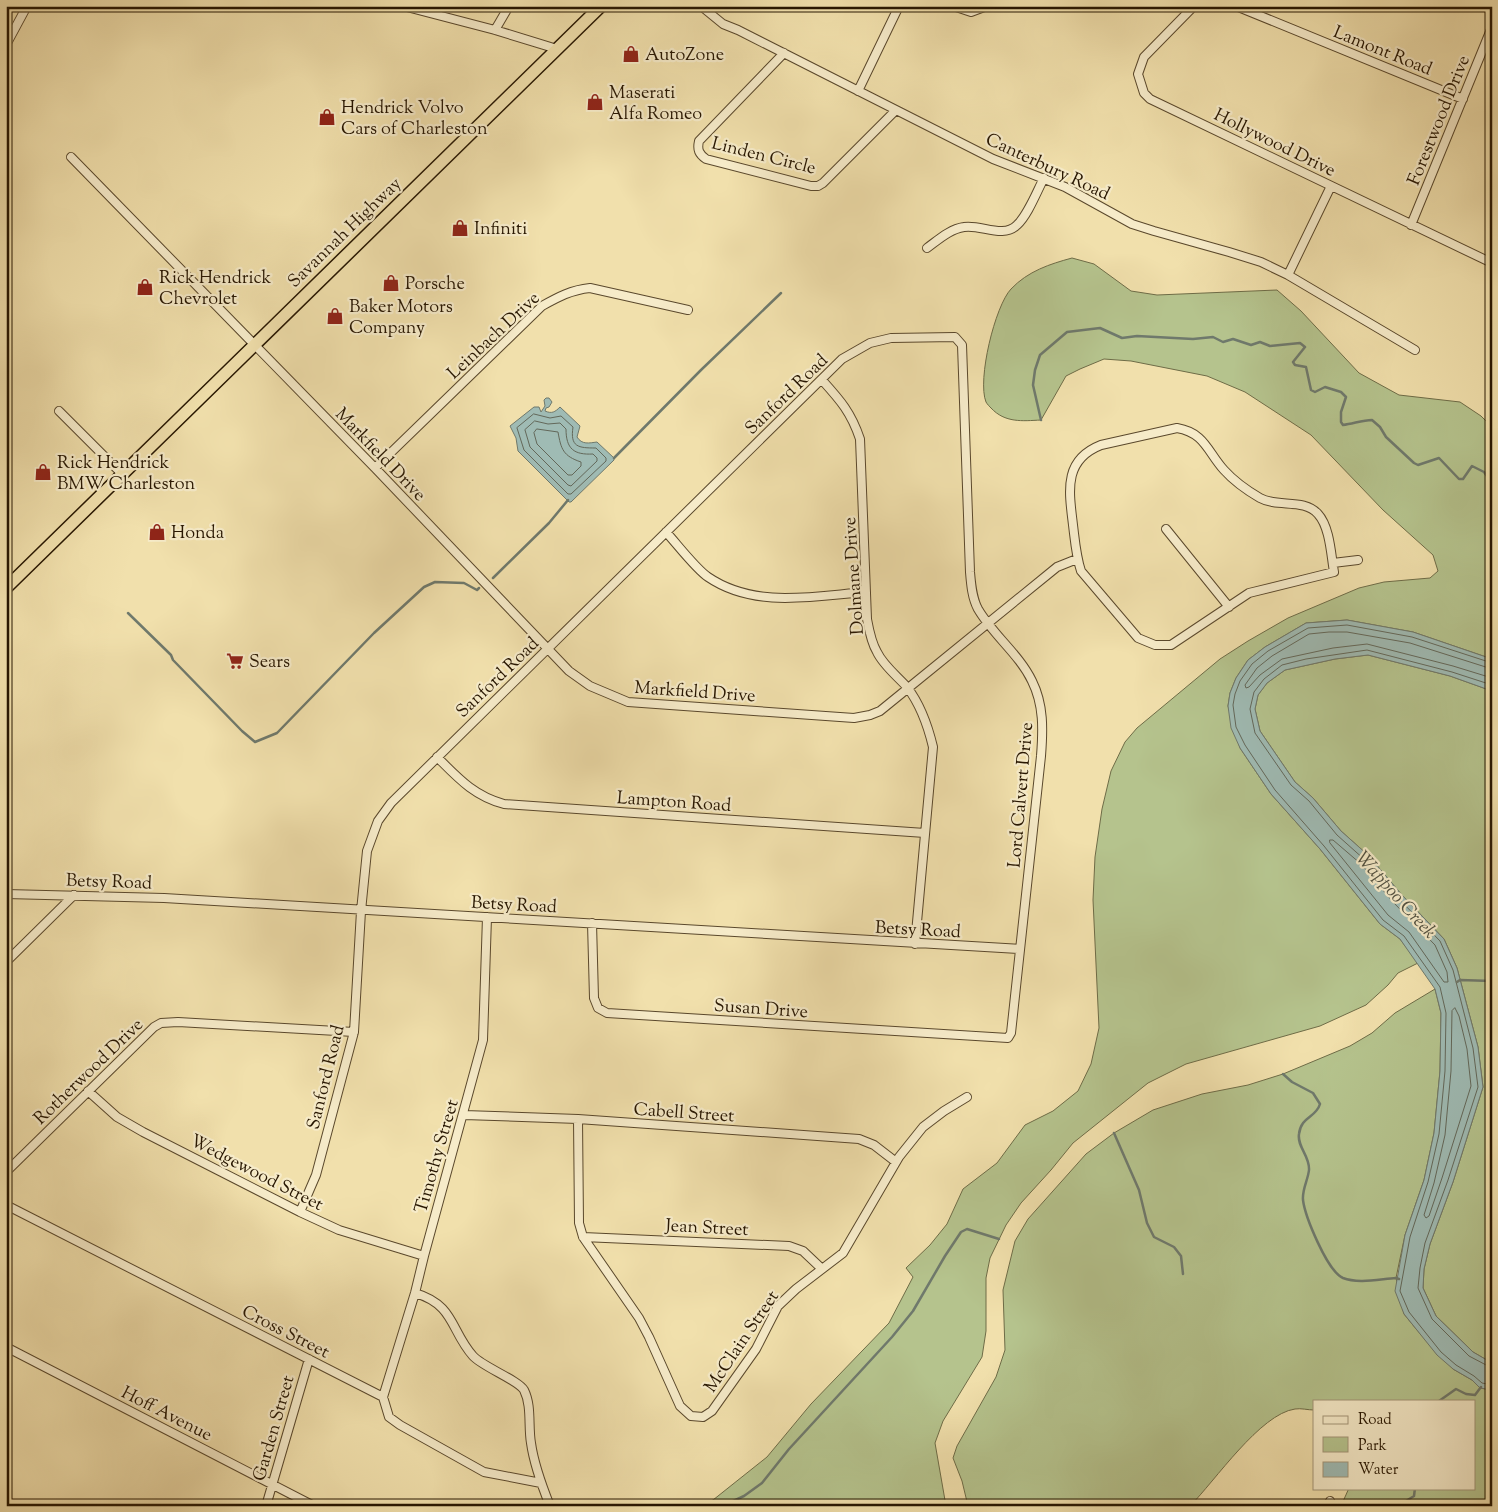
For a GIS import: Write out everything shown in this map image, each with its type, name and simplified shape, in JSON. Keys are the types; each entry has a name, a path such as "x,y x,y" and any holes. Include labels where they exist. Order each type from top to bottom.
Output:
{"highway":[{"name":"Savannah Highway","path":"6,588 601,6"}],"street":[{"path":"6,45 27,6"},
{"path":"403,6 495,30 557,49"},
{"path":"495,30 509,6"},
{"name":"Canterbury Road","path":"701,6 723,24 784,53 895,111 960,141 992,159 1065,186 1132,224 1261,262 1288,275 1416,350"},
{"path":"858,91 899,6"},
{"path":"953,6 971,12 987,6"},
{"name":"Hollywood Drive","path":"1194,6 1144,57 1138,74 1144,93 1150,99 1492,264"},
{"name":"Lamont Road","path":"1236,6 1463,99"},
{"name":"Forestwood Drive","path":"1411,225 1492,27"},
{"name":"Linden Circle","path":"784,53 699,141 698,147 701,155 706,159 811,186 818,186 895,111"},
{"name":"Markfield Drive","path":"71,157 375,468 569,671 590,686 628,702 854,718 870,715 880,711 1057,567 1077,559"},
{"path":"927,248 954,229 965,226 997,232 1016,227 1022,220 1044,178"},
{"path":"1288,275 1331,186"},
{"name":"Leinbach Drive","path":"375,468 542,306 557,297 574,290 590,288 688,310"},
{"name":"Sanford Road","path":"300,1212 316,1175 354,1032 367,851 378,821 391,803 842,359 870,343 890,338 956,337"},
{"name":"Lord Calvert Drive","path":"956,337 962,345 971,585 978,609 1026,670 1038,697 1042,714 1041,756 1011,1033 1008,1038"},
{"name":"Dolmane Drive","path":"822,380 847,409 860,439 867,619 871,638 877,654 908,688 919,706 930,733 933,747 915,944"},
{"path":"59,411 123,475"},
{"path":"1177,428 1190,430 1199,436 1224,470 1261,499 1307,507 1317,512 1325,523 1334,572 1250,593 1171,645 1156,645 1138,638 1081,571 1077,559 1069,488 1071,474 1079,460 1091,449 1101,445 1177,428"},
{"path":"1166,529 1229,606"},
{"path":"666,532 707,576 730,589 756,597 866,592"},
{"path":"1333,563 1358,560"},
{"name":"Lampton Road","path":"437,757 479,795 504,804 925,833"},
{"name":"Betsy Road","path":"6,894 164,898 1020,949"},
{"path":"6,962 74,895"},
{"name":"Timothy Street","path":"383,1397 415,1293 483,1040 487,917"},
{"name":"Susan Drive","path":"592,923 594,998 598,1008 607,1013 1008,1038"},
{"name":"Rotherwood Drive","path":"6,1172 154,1027 161,1023 178,1022 354,1032"},
{"name":"Wedgewood Street","path":"88,1092 117,1116 143,1132 300,1212 339,1230 424,1256"},
{"name":"McClain Street","path":"578,1119 579,1223 583,1237 639,1318 680,1406 691,1416 703,1416 712,1411 756,1349 778,1306 796,1289 843,1253 896,1162 924,1127 944,1111 967,1097"},
{"name":"Cabell Street","path":"464,1115 578,1119 859,1139 874,1145 896,1162"},
{"name":"Cross Street","path":"6,1205 383,1397"},
{"name":"Jean Street","path":"583,1237 789,1246 803,1251 822,1269"},
{"path":"415,1293 426,1296 449,1314 466,1348 474,1358 523,1388 528,1404 531,1443 541,1482 550,1506"},
{"name":"Hoff Avenue","path":"6,1347 314,1506"},
{"name":"Garden Street","path":"266,1506 309,1359"},
{"path":"383,1397 389,1417 484,1472 541,1482"}],"green space":[{"path":"1072,258 1094,264 1131,291 1157,295 1277,290 1301,311 1359,373 1399,395 1460,402 1481,416 1492,427 1492,659 1413,632 1347,620 1306,623 1265,647 1248,660 1236,678 1230,693 1228,706 1240,748 1271,794 1320,849 1380,924 1400,939 1418,963 1398,973 1366,1005 1320,1026 1186,1064 1148,1083 1073,1143 1021,1203 1006,1225 990,1258 986,1278 986,1331 982,1357 943,1421 935,1443 946,1506 696,1506 713,1500 767,1457 811,1404 889,1323 913,1277 906,1268 930,1245 947,1224 963,1189 997,1163 1025,1125 1053,1111 1078,1091 1091,1064 1099,1028 1093,900 1095,857 1102,809 1111,771 1125,742 1137,728 1220,659 1288,618 1359,588 1384,582 1430,578 1438,571 1433,555 1383,510 1311,435 1245,392 1207,376 1131,361 1104,359 1066,376 1041,420 1014,420 996,413 986,402 984,377 989,344 1005,298 1011,289 1025,277 1048,266"},
{"path":"1368,655 1450,676 1492,691 1492,1363 1473,1352 1436,1316 1423,1288 1424,1269 1430,1244 1453,1182 1483,1087 1478,1047 1457,968 1444,939 1401,894 1369,856 1341,831 1313,798 1295,782 1260,731 1255,709 1258,695 1267,683 1285,670 1335,659"},
{"path":"1435,989 1441,1013 1440,1071 1434,1133 1424,1180 1405,1235 1396,1278 1404,1314 1417,1330 1453,1369 1472,1380 1480,1388 1492,1390 1492,1506 1341,1506 1348,1490 1476,1490 1476,1400 1313,1400 1313,1410 1295,1409 1281,1414 1253,1435 1190,1506 968,1506 962,1481 953,1458 957,1446 996,1377 1005,1350 1003,1290 1015,1241 1028,1219 1086,1154 1114,1133 1153,1110 1202,1094 1248,1085 1283,1074 1350,1046 1372,1033 1395,1013"}],"water":[{"path":"549,398 552,402 545,411 553,412 560,407 580,426 577,437 579,440 586,443 597,442 614,458 571,502 518,451 516,438 510,426 534,407 539,407 541,412 545,406 544,400"},
{"name":"Wappoo Creek","path":"1347,620 1413,632 1492,659 1492,691 1450,676 1368,655 1335,659 1285,670 1267,683 1258,695 1255,709 1260,731 1295,782 1313,798 1341,831 1369,856 1401,894 1444,939 1457,968 1478,1047 1483,1087 1453,1182 1430,1244 1424,1269 1423,1288 1436,1316 1473,1352 1492,1363 1492,1390 1480,1388 1437,1355 1404,1314 1395,1291 1405,1235 1424,1180 1434,1133 1440,1071 1441,1013 1435,989 1400,939 1380,924 1320,849 1271,794 1240,748 1231,728 1228,706 1230,693 1236,678 1248,660 1265,647 1306,623"}],"waterway":[{"path":"614,458 781,293"},
{"path":"1041,420 1033,385 1035,370 1040,355 1067,332 1100,328 1122,338 1137,336 1193,339 1213,337 1223,342 1233,339 1251,345 1260,342 1270,346 1300,343 1305,347 1293,362 1295,365 1306,367 1311,390 1315,392 1325,387 1341,392 1346,397 1341,412 1341,422 1343,425 1372,420 1380,427 1386,437 1414,463 1418,465 1439,458 1459,479 1463,479 1472,466 1484,472 1492,483"},
{"path":"493,578 549,523 568,500"},
{"path":"128,613 171,655 173,660 242,731 255,742 277,733 374,633 424,587 435,582 464,583 477,590 479,588"},
{"path":"1457,982 1460,980 1492,981"},
{"path":"1283,1074 1292,1082 1313,1093 1320,1104 1318,1109 1305,1120 1300,1128 1299,1139 1309,1165 1303,1200 1312,1230 1330,1265 1343,1278 1349,1280 1399,1279"},
{"path":"1114,1133 1139,1190 1147,1223 1154,1237 1174,1247 1181,1256 1183,1274"},
{"path":"729,1503 744,1496 762,1483 789,1449 892,1337 913,1311 961,1232 967,1229 999,1239"},
{"path":"1440,1400 1456,1389 1466,1394 1475,1395 1481,1387"},
{"path":"1404,1506 1406,1501 1414,1496 1415,1490"}],"place":[{"name":"AutoZone","path":"631,54"},
{"name":"Maserati Alfa Romeo","path":"595,102"},
{"name":"Hendrick Volvo Cars of Charleston","path":"327,117"},
{"name":"Infiniti","path":"460,228"},
{"name":"Porsche","path":"391,283"},
{"name":"Rick Hendrick Chevrolet","path":"145,287"},
{"name":"Baker Motors Company","path":"335,316"},
{"name":"Rick Hendrick BMW Charleston","path":"43,472"},
{"name":"Honda","path":"157,532"},
{"name":"Sears","path":"235,661"}]}
